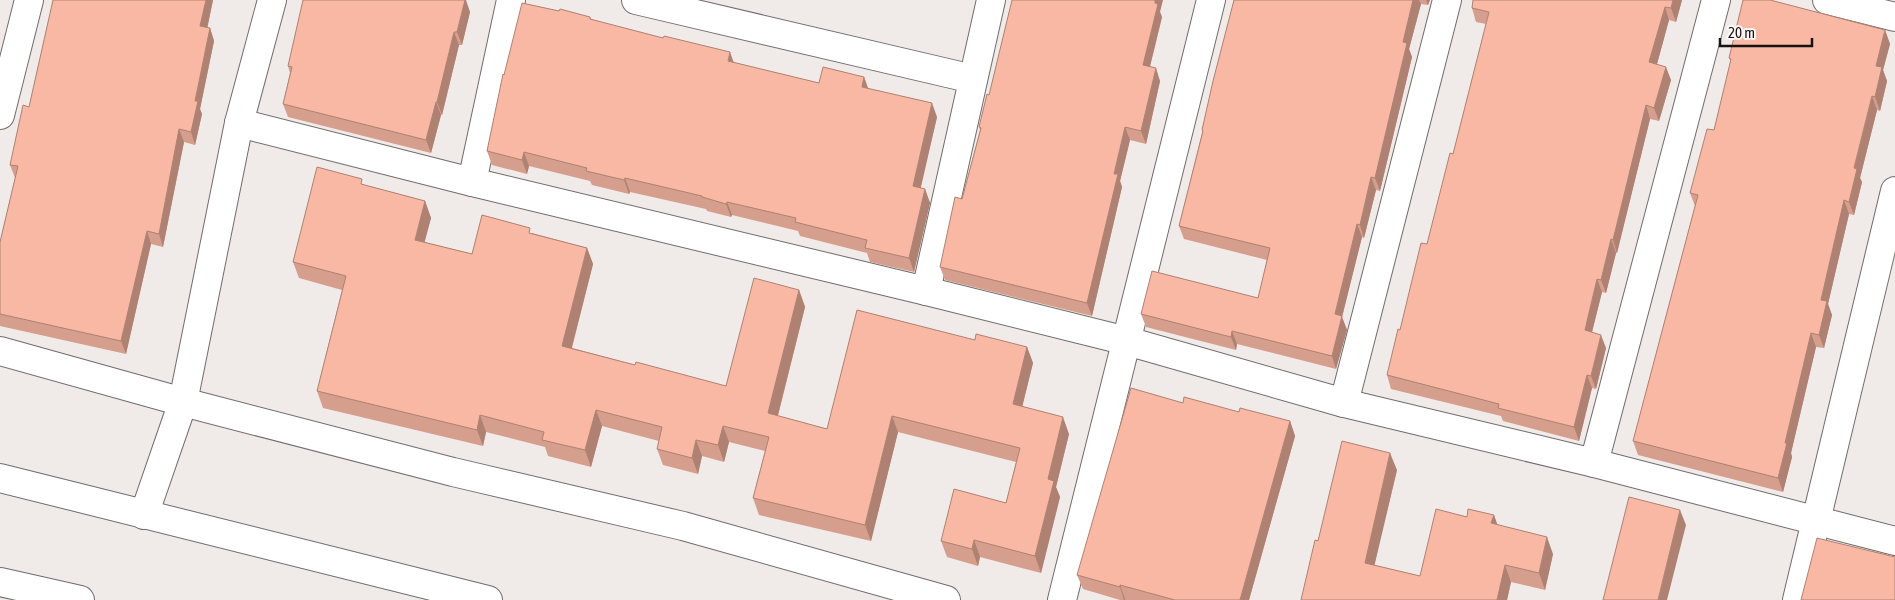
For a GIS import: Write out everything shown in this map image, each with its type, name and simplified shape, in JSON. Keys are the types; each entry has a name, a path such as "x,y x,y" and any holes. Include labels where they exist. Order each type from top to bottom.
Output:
{"street":[{"path":"1,104 29,0"},
{"path":"144,515 183,402 239,123 272,0"},
{"path":"472,182 511,0"},
{"path":"636,0 973,79"},
{"path":"926,291 991,0"},
{"path":"1062,600 1211,0"},
{"path":"1344,403 1447,0"},
{"path":"1594,462 1716,0"},
{"path":"1827,0 1895,17"},
{"path":"239,123 472,182 1127,341 1344,403 1594,462 1816,522 1895,541"},
{"path":"1797,600 1816,522 1885,278 1895,190"},
{"path":"0,351 183,402 453,472 683,526 946,600"},
{"path":"0,478 488,600"},
{"path":"0,582 80,600"}],"building":[{"path":"53,0 206,0 200,26 210,28 195,101 198,101 191,132 179,129 159,234 147,231 121,341 0,314 0,242 18,166 10,165 23,105 29,107"},
{"path":"303,0 465,0 457,32 454,32 426,140 283,104 292,67 288,66"},
{"path":"1012,0 1155,0 1155,3 1158,4 1143,65 1156,68 1141,131 1125,127 1114,174 1118,174 1087,303 940,267 955,197 962,199"},
{"path":"1234,0 1413,0 1403,42 1407,43 1375,178 1371,177 1360,225 1357,224 1335,314 1342,316 1332,356 1232,331 1231,337 1141,314 1152,271 1258,298 1270,248 1179,226"},
{"path":"1473,0 1673,0 1671,8 1665,7 1649,62 1666,67 1654,108 1646,105 1613,240 1611,239 1601,280 1597,279 1585,330 1601,335 1591,376 1587,375 1574,427 1498,408 1499,404 1387,375 1421,243 1427,244 1450,153 1453,154 1489,12 1472,8"},
{"path":"1743,0 1770,0 1885,30 1876,66 1882,67 1875,97 1872,96 1854,168 1857,169 1849,202 1844,200 1821,300 1827,301 1819,335 1811,333 1778,478 1633,441 1698,195 1690,193 1707,129 1714,130"},
{"path":"522,3 559,11 560,9 663,38 664,36 730,52 728,61 819,83 823,67 864,77 862,87 932,103 913,186 925,189 909,258 865,248 867,240 795,222 796,218 727,202 726,204 702,196 625,178 624,180 586,171 587,168 524,152 522,160 487,151 503,74"},
{"path":"317,167 362,179 361,184 425,201 415,240 472,254 482,215 530,228 529,233 587,248 562,346 635,365 636,362 726,386 754,278 799,290 768,413 827,429 857,310 975,340 976,334 1027,347 1013,404 1063,417 1048,479 1054,481 1035,556 974,540 972,549 941,541 954,489 1006,503 1020,448 892,416 865,525 753,498 769,437 723,426 718,445 696,440 692,458 657,449 662,427 596,410 585,450 542,440 544,432 480,415 477,430 317,391 346,276 293,262"},
{"path":"1131,388 1183,403 1184,397 1239,412 1240,408 1290,421 1240,600 1175,600 1077,575"},
{"path":"1342,441 1390,453 1365,563 1420,576 1436,509 1467,517 1468,509 1494,515 1491,523 1547,537 1539,573 1505,565 1497,600 1301,600 1315,540 1318,541"},
{"path":"1629,497 1680,510 1658,600 1603,600"},
{"path":"1817,538 1895,557 1895,600 1801,600"}]}
